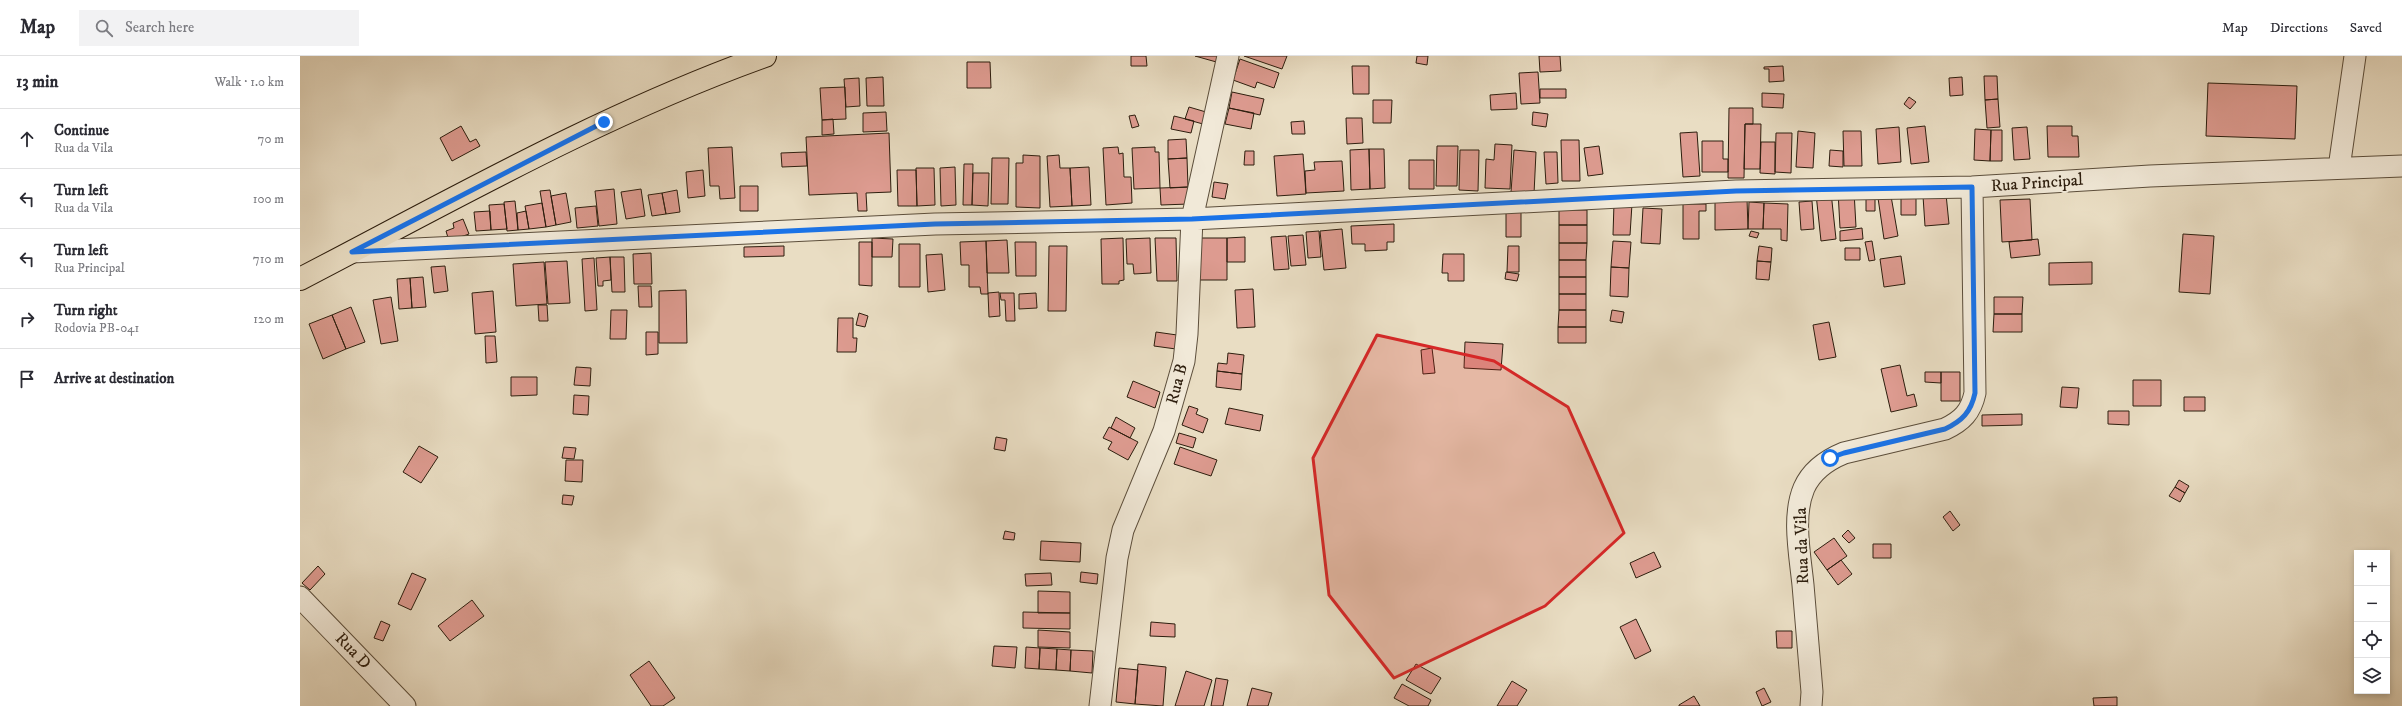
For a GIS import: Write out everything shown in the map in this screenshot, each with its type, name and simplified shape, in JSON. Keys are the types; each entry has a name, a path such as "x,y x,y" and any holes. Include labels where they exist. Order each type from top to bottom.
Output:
{"main road":[{"path":"300,280 604,122 679,89 765,56"}],"street":[{"name":"Rua B","path":"1100,706 1117,558 1123,530 1164,431 1184,361 1187,334 1192,219 1228,56"},
{"path":"2339,168 2355,56"},
{"name":"Rua Principal","path":"352,252 935,224 1192,219 1736,191 1972,187 2150,176 2402,166"},
{"name":"Rua da Vila","path":"1812,706 1799,540 1799,515 1804,489 1809,478 1830,458 1844,453 1945,429 1957,424 1970,410 1975,393 1972,187"},
{"name":"Rua D","path":"300,597 405,706"}],"highlighted area":[{"path":"1377,335 1494,361 1568,407 1624,533 1545,606 1394,678 1329,595 1313,458"}],"building":[{"path":"1131,56 1146,56 1147,66 1131,66"},
{"path":"1195,56 1222,56 1220,63"},
{"path":"1244,56 1287,56 1282,69"},
{"path":"1417,56 1428,56 1427,65 1416,63"},
{"path":"1539,56 1560,56 1561,71 1540,72"},
{"path":"1240,59 1279,73 1274,88 1257,82 1255,88 1233,80"},
{"path":"967,62 990,62 991,88 967,88"},
{"path":"1352,66 1369,66 1369,94 1353,94"},
{"path":"1783,66 1784,81 1769,82 1769,69 1764,69 1764,67"},
{"path":"1538,72 1540,103 1521,104 1519,73"},
{"path":"1984,76 1997,76 1998,99 1985,100"},
{"path":"883,77 884,106 867,106 866,78"},
{"path":"1962,77 1963,95 1950,96 1949,78"},
{"path":"859,78 860,106 846,107 844,79"},
{"path":"2208,83 2297,86 2295,139 2206,136"},
{"path":"845,87 846,119 822,120 820,88"},
{"path":"1540,89 1566,89 1566,98 1540,98"},
{"path":"1232,92 1264,99 1260,115 1229,108"},
{"path":"1516,93 1517,109 1491,110 1490,95"},
{"path":"1762,93 1784,94 1783,108 1762,107"},
{"path":"1909,97 1916,102 1910,109 1904,104"},
{"path":"1998,99 2000,127 1987,128 1985,100"},
{"path":"1373,100 1392,100 1391,123 1373,123"},
{"path":"1189,107 1206,112 1203,124 1185,119"},
{"path":"1229,108 1254,113 1251,129 1225,124"},
{"path":"1729,108 1753,108 1753,124 1745,124 1744,178 1728,178"},
{"path":"886,112 887,131 863,132 863,113"},
{"path":"1533,112 1548,114 1546,127 1532,125"},
{"path":"1135,115 1139,126 1132,128 1129,116"},
{"path":"1174,116 1194,121 1191,133 1171,129"},
{"path":"1346,118 1362,118 1363,143 1347,144"},
{"path":"833,119 834,134 822,135 822,120"},
{"path":"1304,121 1305,134 1292,134 1291,122"},
{"path":"1745,124 1761,124 1760,169 1744,169"},
{"path":"461,126 470,142 476,139 480,146 452,161 440,138"},
{"path":"1925,126 1929,162 1911,164 1907,128"},
{"path":"2047,126 2072,126 2072,136 2078,136 2079,157 2048,157"},
{"path":"1899,127 1901,162 1878,164 1876,129"},
{"path":"2027,127 2030,159 2014,160 2012,128"},
{"path":"1975,129 1991,130 1990,161 1974,160"},
{"path":"1991,130 2002,130 2002,161 1990,161"},
{"path":"1798,131 1815,133 1813,168 1796,167"},
{"path":"1843,131 1861,131 1862,166 1844,166"},
{"path":"1697,132 1700,176 1683,177 1680,133"},
{"path":"889,133 891,192 866,193 867,211 858,211 857,193 809,195 806,137"},
{"path":"1776,133 1792,133 1791,173 1775,172"},
{"path":"1186,139 1187,158 1168,159 1168,140"},
{"path":"1561,140 1579,140 1580,181 1562,181"},
{"path":"1702,141 1723,141 1723,159 1728,159 1728,172 1702,172"},
{"path":"1761,142 1775,142 1775,174 1760,173"},
{"path":"1495,144 1512,145 1510,189 1485,188 1486,159 1494,160"},
{"path":"1437,146 1458,146 1457,186 1436,186"},
{"path":"1599,146 1603,174 1588,176 1584,148"},
{"path":"732,147 735,198 720,199 719,186 710,186 708,148"},
{"path":"1118,147 1119,154 1123,153 1124,177 1131,177 1132,203 1106,205 1103,148"},
{"path":"1155,147 1155,152 1159,152 1160,188 1134,189 1132,148"},
{"path":"1369,149 1370,189 1351,190 1350,150"},
{"path":"1369,149 1384,149 1385,188 1370,189"},
{"path":"1460,150 1479,150 1478,191 1459,190"},
{"path":"1514,150 1536,152 1534,194 1511,192"},
{"path":"1830,150 1843,151 1843,167 1829,166"},
{"path":"1245,151 1254,151 1254,165 1244,165"},
{"path":"806,152 807,166 782,167 781,153"},
{"path":"1544,152 1557,152 1558,183 1546,184"},
{"path":"1303,154 1306,194 1277,196 1274,156"},
{"path":"1023,155 1040,156 1040,208 1016,207 1016,163 1023,163"},
{"path":"1059,155 1060,168 1070,168 1072,206 1050,207 1047,156"},
{"path":"992,158 1009,158 1008,204 991,204"},
{"path":"1187,158 1188,187 1170,188 1168,159"},
{"path":"1409,160 1434,160 1434,189 1409,189"},
{"path":"1342,161 1344,191 1306,193 1305,171 1315,170 1314,162"},
{"path":"964,164 973,164 972,205 963,205"},
{"path":"955,167 956,205 941,206 940,168"},
{"path":"1089,167 1091,205 1072,206 1070,168"},
{"path":"916,168 934,168 935,205 917,206"},
{"path":"703,170 705,196 688,198 686,172"},
{"path":"897,170 916,170 917,206 898,206"},
{"path":"973,173 989,173 988,206 972,205"},
{"path":"1214,182 1228,184 1225,199 1212,197"},
{"path":"740,186 758,186 758,211 740,211"},
{"path":"1188,187 1189,204 1161,205 1160,188"},
{"path":"614,189 617,224 599,226 595,191"},
{"path":"641,189 645,216 626,219 621,192"},
{"path":"550,190 556,225 546,227 540,191"},
{"path":"677,190 680,212 666,214 662,193"},
{"path":"1838,191 1854,191 1856,227 1840,228"},
{"path":"1831,192 1836,239 1821,241 1816,194"},
{"path":"566,193 571,222 556,225 551,196"},
{"path":"662,193 666,214 652,216 648,195"},
{"path":"1866,194 1875,194 1875,211 1866,211"},
{"path":"1946,194 1949,224 1925,226 1923,196"},
{"path":"1891,196 1898,236 1884,239 1878,198"},
{"path":"1901,196 1916,196 1916,215 1901,215"},
{"path":"1715,199 1747,199 1748,229 1715,230"},
{"path":"2030,199 2032,240 2002,242 2000,200"},
{"path":"515,201 518,230 507,231 504,202"},
{"path":"1812,201 1814,229 1801,230 1799,202"},
{"path":"1749,202 1764,203 1763,229 1748,229"},
{"path":"542,203 546,227 529,229 525,206"},
{"path":"1614,203 1632,204 1630,235 1613,235"},
{"path":"1764,203 1788,204 1787,241 1781,240 1781,229 1763,229"},
{"path":"504,204 507,229 491,230 489,205"},
{"path":"1683,204 1706,204 1706,211 1699,211 1699,239 1683,239"},
{"path":"596,206 598,226 577,228 575,208"},
{"path":"1643,208 1662,209 1660,244 1641,243"},
{"path":"1559,210 1587,210 1587,225 1559,225"},
{"path":"490,211 491,230 476,231 474,212"},
{"path":"526,211 529,229 518,230 517,213"},
{"path":"1506,212 1521,212 1521,237 1506,237"},
{"path":"463,219 469,234 449,241 446,231 454,228 453,223"},
{"path":"1394,224 1394,242 1387,242 1387,250 1365,251 1365,244 1352,244 1351,226"},
{"path":"1559,225 1587,225 1587,243 1559,243"},
{"path":"1862,228 1863,239 1840,241 1840,231"},
{"path":"1342,229 1346,268 1324,270 1320,231"},
{"path":"1319,231 1321,257 1308,258 1306,232"},
{"path":"1751,231 1759,233 1757,238 1749,236"},
{"path":"2183,234 2214,236 2210,294 2179,292"},
{"path":"1303,235 1306,265 1291,266 1288,236"},
{"path":"1286,236 1289,269 1274,270 1271,237"},
{"path":"1245,237 1245,262 1227,262 1227,238"},
{"path":"872,238 893,239 892,257 872,257"},
{"path":"1123,238 1124,280 1119,281 1119,284 1102,284 1101,239"},
{"path":"1150,238 1151,273 1134,274 1133,264 1127,264 1126,239"},
{"path":"1155,238 1176,238 1177,281 1157,281"},
{"path":"1199,238 1227,238 1227,280 1199,280"},
{"path":"2038,239 2040,255 2011,258 2009,242"},
{"path":"1007,240 1009,273 987,273 986,241"},
{"path":"986,241 988,294 981,294 980,287 969,287 969,265 961,265 960,242"},
{"path":"1613,241 1631,242 1629,268 1611,267"},
{"path":"1872,241 1875,260 1869,261 1865,242"},
{"path":"859,242 872,242 872,286 859,285"},
{"path":"1015,242 1036,242 1036,276 1016,276"},
{"path":"1559,243 1587,243 1586,260 1559,260"},
{"path":"899,244 920,244 920,287 899,287"},
{"path":"784,246 784,256 744,257 744,247"},
{"path":"1049,246 1067,246 1066,311 1048,311"},
{"path":"1508,246 1519,246 1519,272 1507,272"},
{"path":"1759,246 1772,248 1771,262 1757,261"},
{"path":"1845,248 1860,248 1860,260 1845,260"},
{"path":"651,253 652,284 634,284 633,254"},
{"path":"942,254 945,290 928,292 926,255"},
{"path":"1443,254 1464,254 1464,281 1448,281 1448,273 1442,273"},
{"path":"1901,256 1905,284 1884,287 1880,259"},
{"path":"610,257 611,280 603,281 603,286 598,286 596,258"},
{"path":"610,257 624,257 625,292 612,292"},
{"path":"594,258 597,310 585,311 582,259"},
{"path":"1559,260 1586,260 1586,277 1559,277"},
{"path":"567,261 570,303 548,304 545,262"},
{"path":"1757,261 1771,262 1769,280 1756,279"},
{"path":"544,262 547,304 516,306 513,264"},
{"path":"2092,262 2092,284 2049,285 2049,263"},
{"path":"445,266 448,291 434,293 431,267"},
{"path":"1611,267 1629,268 1628,297 1610,296"},
{"path":"1506,272 1519,274 1517,281 1505,279"},
{"path":"423,277 426,307 412,308 410,278"},
{"path":"1559,277 1586,277 1586,294 1559,294"},
{"path":"410,278 412,308 399,309 397,279"},
{"path":"638,286 651,286 652,307 639,307"},
{"path":"1253,289 1255,327 1237,328 1235,290"},
{"path":"686,290 687,343 659,343 659,291"},
{"path":"493,291 496,332 475,334 472,293"},
{"path":"999,292 1000,316 989,317 988,293"},
{"path":"1000,293 1014,293 1015,321 1006,321 1005,300 1001,300"},
{"path":"1036,293 1037,308 1019,309 1019,294"},
{"path":"1559,294 1586,294 1586,310 1559,310"},
{"path":"391,297 398,341 381,344 373,300"},
{"path":"1994,297 2023,297 2022,314 1994,314"},
{"path":"538,305 547,305 548,321 539,321"},
{"path":"351,307 365,342 346,349 332,315"},
{"path":"611,310 627,310 626,339 610,339"},
{"path":"1559,310 1586,310 1586,327 1558,327"},
{"path":"1612,310 1624,312 1622,323 1610,321"},
{"path":"859,313 868,316 865,327 856,325"},
{"path":"1994,314 2022,314 2022,332 1993,332"},
{"path":"332,315 346,349 323,359 309,324"},
{"path":"838,318 853,318 853,338 857,338 856,352 837,352"},
{"path":"1829,322 1836,357 1819,360 1813,325"},
{"path":"1558,327 1586,327 1586,343 1558,343"},
{"path":"646,332 658,332 658,354 646,355"},
{"path":"1156,332 1177,335 1176,349 1154,346"},
{"path":"485,336 495,336 497,362 486,363"},
{"path":"1465,342 1503,344 1501,370 1464,368"},
{"path":"1432,348 1435,373 1423,374 1421,350"},
{"path":"1228,353 1244,355 1242,374 1217,371 1218,363 1227,364"},
{"path":"1900,365 1907,396 1914,394 1917,406 1891,412 1881,369"},
{"path":"576,367 591,368 590,386 574,385"},
{"path":"1217,371 1242,374 1241,390 1216,387"},
{"path":"1925,372 1941,372 1941,383 1925,382"},
{"path":"1941,372 1960,372 1960,401 1941,401"},
{"path":"511,377 537,377 537,395 511,396"},
{"path":"2133,380 2161,380 2161,406 2133,406"},
{"path":"1133,381 1160,392 1155,408 1127,397"},
{"path":"2062,387 2079,388 2077,408 2060,407"},
{"path":"574,395 589,396 588,415 573,414"},
{"path":"2184,397 2205,397 2205,411 2184,411"},
{"path":"1189,406 1198,409 1196,414 1208,419 1203,433 1182,425"},
{"path":"1229,408 1263,415 1260,431 1225,424"},
{"path":"2108,411 2129,411 2129,425 2108,424"},
{"path":"2022,414 2022,425 1982,426 1982,415"},
{"path":"1116,417 1135,428 1130,438 1111,428"},
{"path":"1109,427 1138,442 1128,460 1108,449 1112,442 1103,438"},
{"path":"1179,433 1196,438 1193,448 1176,443"},
{"path":"996,437 1007,439 1005,451 994,449"},
{"path":"419,446 438,457 421,483 403,472"},
{"path":"564,447 576,448 574,459 562,458"},
{"path":"1180,447 1217,460 1211,476 1174,464"},
{"path":"566,460 583,460 582,482 565,481"},
{"path":"2179,480 2189,486 2185,493 2175,487"},
{"path":"2175,487 2185,493 2180,502 2169,496"},
{"path":"563,495 574,496 572,505 562,504"},
{"path":"1950,511 1960,525 1953,531 1943,517"},
{"path":"1848,530 1855,538 1849,543 1842,536"},
{"path":"1005,531 1015,533 1014,540 1003,539"},
{"path":"1834,538 1847,556 1827,570 1814,552"},
{"path":"1041,541 1081,543 1080,562 1040,560"},
{"path":"1873,544 1891,544 1891,558 1873,558"},
{"path":"1654,552 1661,567 1636,578 1630,563"},
{"path":"1841,560 1852,574 1838,585 1827,570"},
{"path":"318,566 325,574 310,590 302,583"},
{"path":"1081,572 1098,574 1097,584 1080,582"},
{"path":"412,573 426,579 411,610 398,604"},
{"path":"1051,573 1052,585 1026,586 1025,574"},
{"path":"1038,591 1070,592 1070,613 1038,613"},
{"path":"472,600 484,616 450,641 438,626"},
{"path":"1023,612 1070,613 1070,629 1023,628"},
{"path":"1636,619 1651,651 1635,659 1620,627"},
{"path":"381,621 390,625 383,641 374,638"},
{"path":"1151,622 1175,624 1175,637 1150,636"},
{"path":"1038,630 1070,632 1070,648 1038,647"},
{"path":"1776,631 1792,631 1792,648 1777,648"},
{"path":"994,646 1017,647 1015,668 992,666"},
{"path":"1026,647 1040,648 1039,669 1025,668"},
{"path":"1040,648 1057,649 1056,670 1039,669"},
{"path":"1057,649 1071,650 1070,671 1056,670"},
{"path":"1071,650 1093,651 1092,673 1070,671"},
{"path":"649,661 675,698 663,706 651,706 630,675"},
{"path":"1138,664 1166,667 1163,706 1135,704"},
{"path":"1416,664 1441,678 1431,694 1406,680"},
{"path":"1119,668 1138,670 1135,704 1116,702"},
{"path":"1186,671 1212,680 1204,706 1175,706"},
{"path":"1216,678 1228,680 1223,706 1211,706"},
{"path":"1512,681 1527,690 1517,706 1497,706"},
{"path":"1402,684 1431,700 1428,706 1409,706 1394,698"},
{"path":"1252,688 1272,693 1268,706 1247,706"},
{"path":"1764,688 1771,702 1762,706 1756,692"},
{"path":"1694,696 1700,706 1679,706 1679,705"},
{"path":"2117,697 2117,706 2094,706 2093,698"}],"route":[{"path":"604,122 352,252 935,224 1192,219 1736,191 1972,187 1975,393 1970,410 1957,424 1945,429 1844,453 1830,458"}]}
